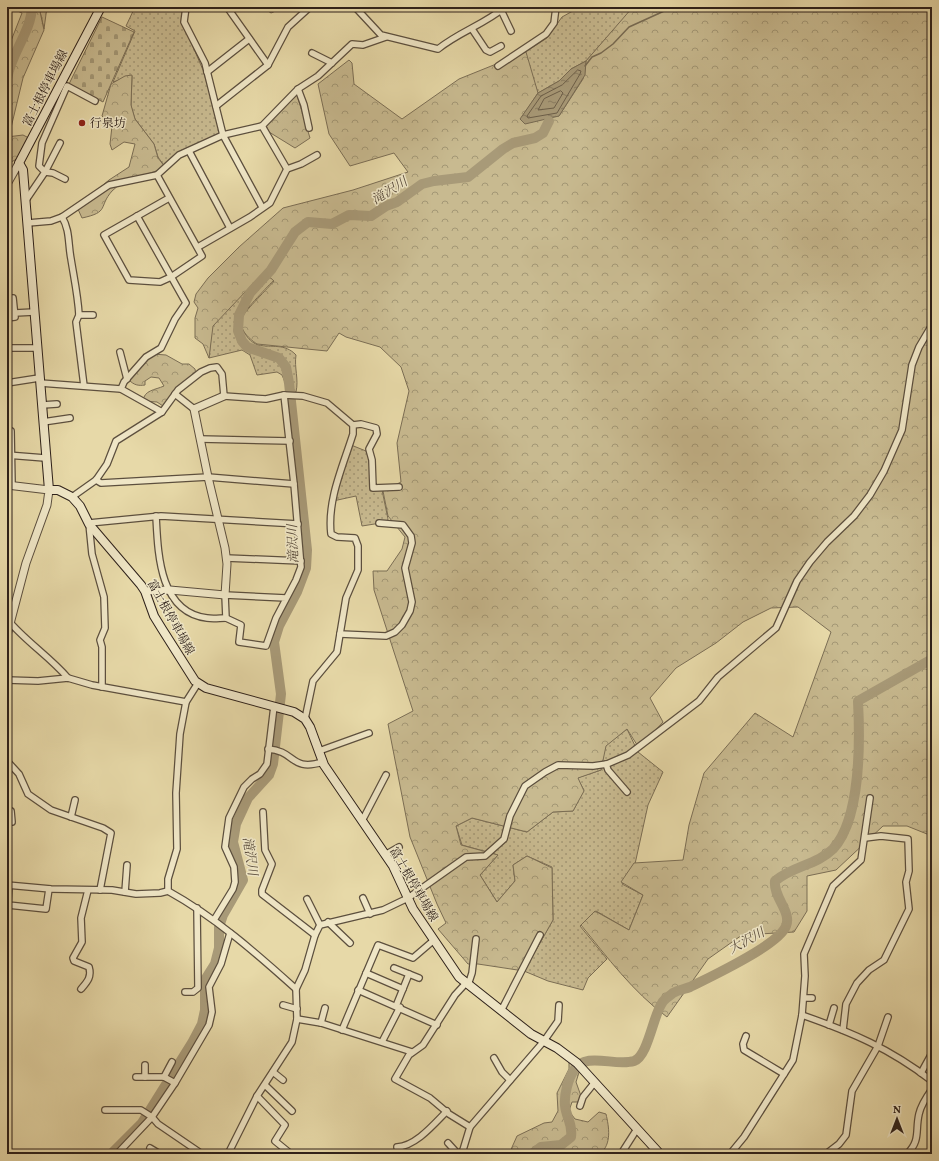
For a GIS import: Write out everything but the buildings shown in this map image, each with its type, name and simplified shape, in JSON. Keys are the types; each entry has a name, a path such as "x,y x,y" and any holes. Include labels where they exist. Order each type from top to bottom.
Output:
{"main road":[{"name":"富士根停車場線","path":"19,164 100,7"},
{"path":"19,164 23,170 26,200 45,458 49,490 58,490 72,496"},
{"name":"富士根停車場線","path":"72,496 80,506 89,524 145,591 154,616 198,683"},
{"path":"198,683 206,688 294,712 305,719"},
{"name":"富士根停車場線","path":"305,719 323,762 399,877 408,898 452,968 467,984 531,1034 557,1048 577,1063 660,1154"}],"street":[{"path":"186,7 184,22 205,63 223,135 262,207"},
{"path":"227,7 268,65"},
{"path":"216,106 268,65 288,28 310,7"},
{"path":"355,7 381,35 438,48 454,36 472,29 503,9 511,31"},
{"path":"498,66 546,34 554,24 556,7"},
{"path":"472,29 486,50 490,52 501,46"},
{"path":"28,223 50,221 62,217 109,186 157,175 179,155 189,150 223,135 262,126 298,89 308,84 352,44 363,45 386,37"},
{"path":"207,72 249,39"},
{"path":"312,53 332,63"},
{"path":"65,179 53,173 45,172 38,166 42,143 67,86 95,101"},
{"path":"298,89 304,105 309,128"},
{"path":"262,126 287,169"},
{"path":"26,200 45,172 60,143"},
{"path":"189,150 230,228"},
{"path":"198,247 250,217 270,202 287,169 302,164 317,155"},
{"path":"7,184 19,164"},
{"path":"157,175 202,256 171,277 160,282 129,280 104,235 169,198"},
{"path":"121,389 127,379 146,358 161,348 174,319 186,303 137,216"},
{"path":"62,217 68,227 71,261 78,291 79,315 76,322 76,330 84,386"},
{"path":"7,318 15,317 13,298"},
{"path":"15,313 34,312"},
{"path":"79,315 93,315"},
{"path":"228,1154 257,1096 292,1042 298,1019 296,989 305,970 315,935 320,925 328,922 370,914 408,898 466,857 485,856 504,839 510,816 525,786 558,765 593,766 606,764 628,755 699,701 718,677 750,652 776,628 796,581 827,542 854,516 870,495 884,471 902,430 912,365 919,347 932,325"},
{"path":"7,348 37,348"},
{"path":"120,352 127,379"},
{"path":"72,496 96,480 107,464 116,441 162,412 175,394 200,372 217,367 222,374 224,396"},
{"path":"7,383 40,380 121,389 162,412"},
{"path":"175,394 194,409 226,558 226,618"},
{"path":"194,409 224,396 266,398 286,395 303,396 327,403 353,425 361,424 376,428 377,434 369,449 372,460 373,488 398,487"},
{"path":"156,516 159,563 176,602 194,614 207,618 226,618 242,625 239,642 265,648 301,567 286,395"},
{"path":"42,405 57,404"},
{"path":"43,422 70,418"},
{"path":"305,719 314,681 337,652 346,598 358,570 358,546 356,538 337,538 332,534 330,523 332,500 353,434 353,425"},
{"path":"7,635 9,621 26,563 47,505 49,490 10,485 9,455 11,431"},
{"path":"200,439 290,441"},
{"path":"9,455 45,458"},
{"path":"96,480 100,483 208,477 294,484"},
{"path":"102,687 102,647 100,640 105,628 104,597 92,554 89,524 156,516 298,524"},
{"path":"340,634 386,636 394,632 402,625 410,611 412,602 405,568 412,543 411,536 403,525 379,523"},
{"path":"226,558 301,561"},
{"path":"145,591 170,590 225,595 286,598"},
{"path":"9,621 31,644 52,660 68,678"},
{"path":"7,680 38,681 68,678 102,687 186,702"},
{"path":"168,891 168,879 177,849 177,750 186,702 198,683"},
{"path":"215,920 233,890 235,882 234,867 225,847 229,818 244,787 260,774 267,764 274,706"},
{"path":"319,751 369,733"},
{"path":"268,749 279,750 301,765 309,766 323,762"},
{"path":"7,761 19,774 28,794 51,810 103,828 111,833 100,890"},
{"path":"606,764 608,770 627,792"},
{"path":"362,821 386,775"},
{"path":"730,1154 793,1060 804,998 806,976 804,954 833,886 861,860 870,798"},
{"path":"71,817 75,800"},
{"path":"11,811 12,822"},
{"path":"263,812 265,850 270,857 272,864 262,890 262,894 315,935"},
{"path":"843,1030 846,1004 857,983 869,970 884,960 909,908 906,882 909,871 908,839 881,836 865,838"},
{"path":"385,855 399,847"},
{"path":"125,892 127,864"},
{"path":"49,889 46,909 8,905 8,885 49,889 148,893 168,891 215,920 250,948 296,989"},
{"path":"81,989 89,979 89,967 74,961 73,958 82,942 81,918 88,890"},
{"path":"363,898 370,914"},
{"path":"307,899 320,925"},
{"path":"185,992 193,992 198,988 197,908"},
{"path":"328,922 350,943"},
{"path":"117,1154 152,1117 176,1083 209,1025 212,1012 210,987 221,964 228,931"},
{"path":"501,1011 540,935"},
{"path":"470,1126 430,1098 395,1078 412,1052 423,1045 455,995 467,984 472,973 476,939"},
{"path":"342,1030 378,945 413,958 434,940"},
{"path":"394,968 419,978"},
{"path":"366,973 403,988"},
{"path":"383,1040 398,1007 403,988 409,974"},
{"path":"358,990 437,1025"},
{"path":"804,998 812,998"},
{"path":"283,1005 297,1009"},
{"path":"448,1143 459,1154 462,1150 470,1126 544,1041 558,1021 559,1005"},
{"path":"321,1023 325,1008"},
{"path":"829,1025 834,1008"},
{"path":"802,1015 843,1030 878,1046 907,1062 932,1081"},
{"path":"826,1154 839,1144 846,1135 852,1091 878,1046 888,1017"},
{"path":"298,1019 321,1023 412,1052"},
{"path":"746,1036 743,1044 744,1050 784,1074"},
{"path":"921,1073 932,1053"},
{"path":"494,1058 502,1072 510,1080"},
{"path":"164,1077 172,1062"},
{"path":"145,1077 146,1065"},
{"path":"273,1072 283,1080"},
{"path":"136,1077 164,1077 176,1083"},
{"path":"580,1106 583,1097 595,1082"},
{"path":"265,1085 292,1111"},
{"path":"907,1154 914,1147 917,1140 919,1114 927,1095 932,1089"},
{"path":"257,1096 285,1125 275,1141 291,1154"},
{"path":"105,1110 141,1110 152,1117 158,1124 202,1154"},
{"path":"397,1147 403,1147 420,1136 447,1111"},
{"path":"621,1154 637,1129"},
{"path":"150,1148 160,1154"}],"green space":[{"path":"8,7 39,7 44,30 23,78 9,136 7,134 7,51 22,13"},
{"path":"39,7 47,7 44,29"},
{"path":"135,7 185,7 182,21 203,70 222,135 189,151 165,167 158,157 154,144 135,119 131,106 132,76 113,82 135,31 126,26"},
{"path":"262,7 285,7 271,13"},
{"path":"580,7 628,7 632,9 586,61 571,69 559,81 538,93 524,53 547,38 562,17"},
{"path":"631,7 932,7 932,836 907,826 883,826 836,870 807,876 807,911 794,932 742,935 708,959 667,1017 643,997 611,962 581,925 595,911 629,930 643,895 621,882 634,863 683,860 689,825 704,773 755,713 793,737 831,632 798,607 771,608 743,622 716,643 676,668 650,698 663,722 639,748 627,729 606,746 601,770 578,778 584,791 573,811 553,812 527,832 472,818 456,826 461,845 498,855 480,875 497,902 515,881 513,865 527,856 552,868 553,920 524,971 478,964 468,964 438,929 446,923 410,837 388,724 413,711 374,590 373,571 387,571 402,549 405,537 388,516 383,491 401,482 397,443 409,391 401,367 380,347 346,337 339,333 327,351 257,344 244,332 241,325 243,316 248,309 274,281 264,272 213,326 209,358 203,344 195,338 195,318 198,308 194,302 196,294 208,278 239,247 283,208 353,190 408,172 394,153 350,166 329,134 318,84 349,60 352,63 354,84 402,119 459,79 526,52 538,93 522,117 559,116 583,79 586,61 632,8"},
{"path":"102,17 134,32 103,102 69,84"},
{"path":"132,75 131,105 135,119 154,144 158,158 165,167 117,186 97,214 82,218 77,207 109,180 129,167 135,144 124,142 112,150 110,144 112,126 102,116 111,84 125,76"},
{"path":"297,95 310,138 295,148 269,132 265,123"},
{"path":"23,135 35,141 15,160 7,164 7,137"},
{"path":"264,272 274,280 243,315 242,324 244,333 250,340 258,345 283,347 292,351 296,355 296,392 289,392 282,375 277,372 257,375 250,355 242,350 209,358 212,327 225,310"},
{"path":"153,354 166,355 182,364 189,364 195,369 196,375 163,406 157,402 143,401 148,392 164,386 159,378 151,377 145,381 145,385 134,384 129,380 146,357"},
{"path":"351,445 366,451 370,457 374,490 382,490 388,519 387,522 362,526 356,496 333,501"},
{"path":"627,729 638,752 663,772 648,805 635,864 622,884 643,895 629,930 596,911 580,926 607,959 588,978 583,990 548,981 524,971 553,920 552,867 527,856 513,865 515,881 497,902 480,875 498,855 462,845 456,826 472,818 527,832 553,812 573,811 584,790 577,778 601,770 605,746"},
{"path":"572,1060 581,1066 576,1082 581,1096 581,1102 572,1102 569,1111 575,1119 588,1122 599,1112 606,1114 609,1135 604,1150 600,1154 509,1154 517,1136 544,1123 552,1122 558,1111 557,1093 569,1069 569,1062"}],"water":[{"path":"586,61 585,75 559,116 525,124 520,119 538,93 559,81 571,69"}],"waterway":[{"path":"7,79 12,60 25,34 31,16 32,7"},
{"path":"585,66 592,57 601,53 613,44 629,27 673,7"},
{"name":"滝沢川","path":"549,121 551,117"},
{"name":"滝沢川","path":"111,1154 142,1123 192,1043 202,1024 205,1010 205,980 215,964 219,948 219,927 223,915 243,880 233,842 236,824 248,798 269,775 273,764 281,694 274,642 279,626 297,592 306,568 307,550 286,367 279,358 247,347 242,341 238,331 239,315 250,293 271,270 295,232 308,222 332,224 349,215 371,216 386,206 397,202 422,184 468,177 503,149 513,143 535,138 543,133 549,121"},
{"name":"大沢川","path":"532,1154 541,1147 561,1145 571,1137 571,1128 565,1105 565,1097 570,1078 579,1064 593,1060 626,1062 634,1061 639,1058 647,1044 659,1009 666,999 673,993 690,987 743,960 781,934 786,926 787,915 777,893 775,881 789,872 820,859 833,849 842,836 849,819 857,778 859,736 858,701 932,659"},
{"path":"929,1154 932,1141"}],"place":[{"name":"行泉坊","path":"82,123"}]}
